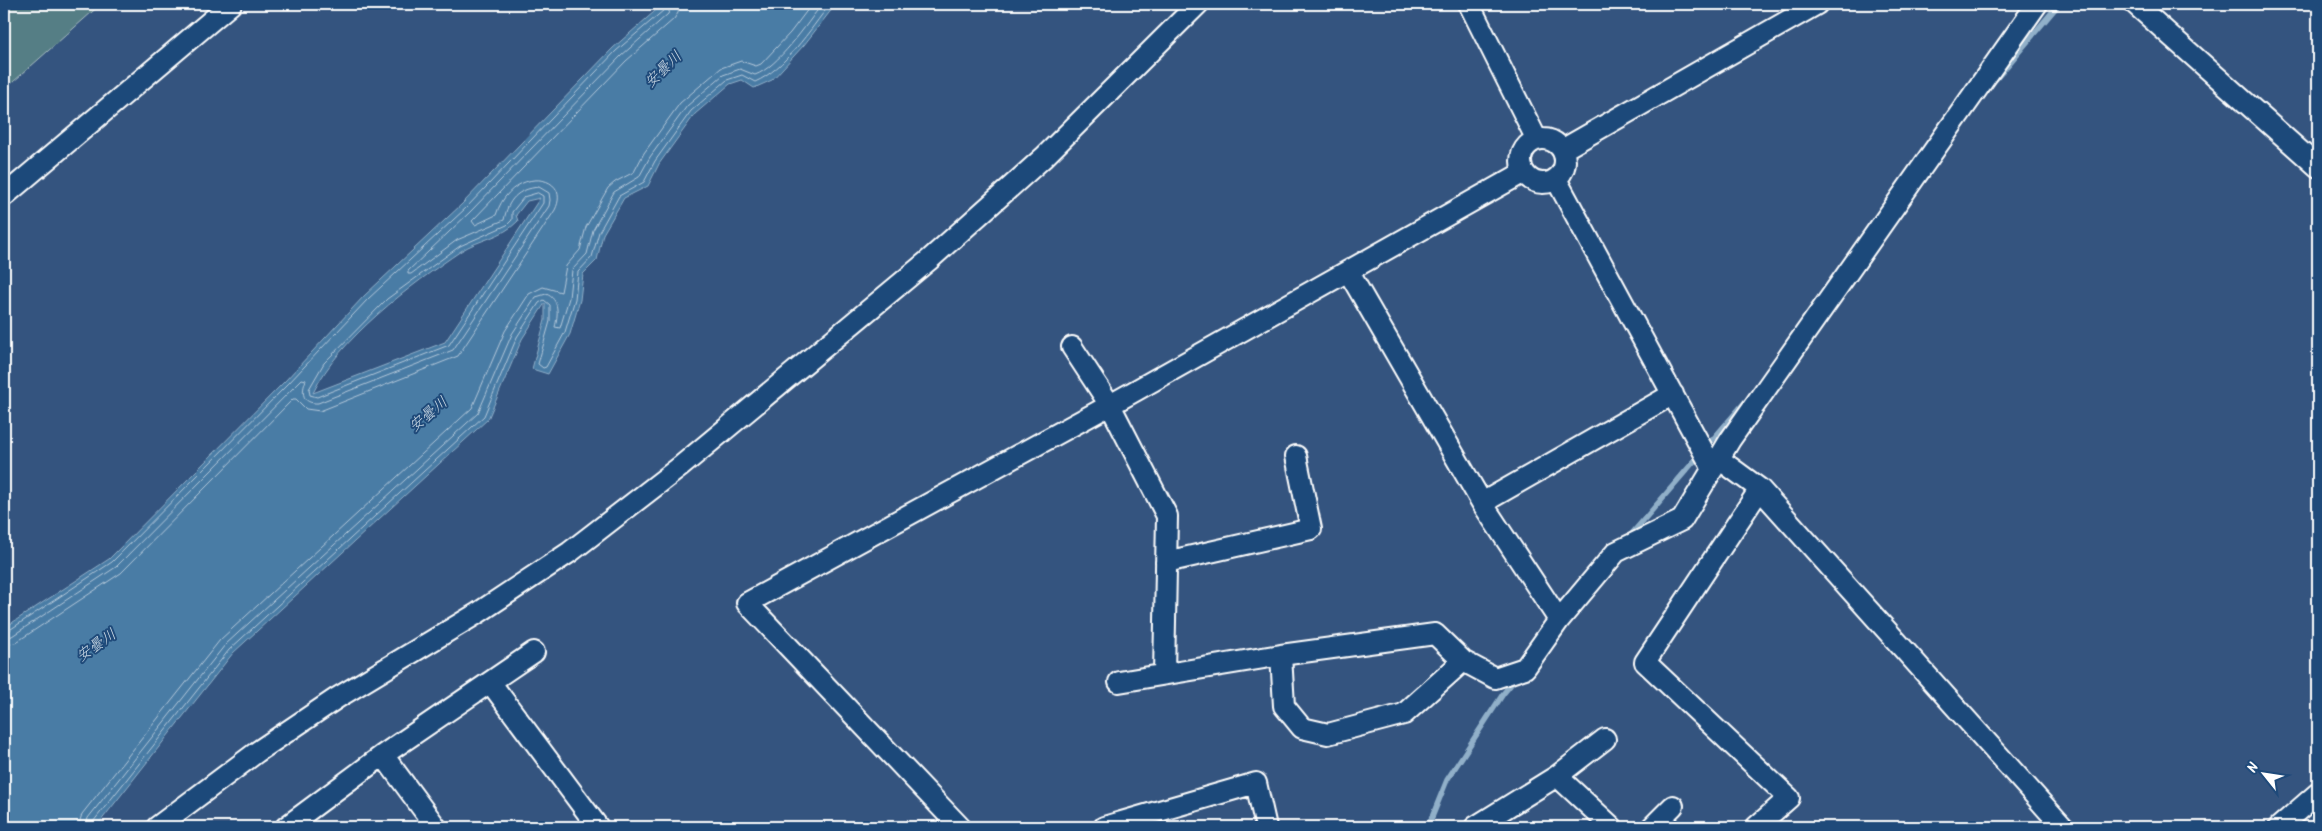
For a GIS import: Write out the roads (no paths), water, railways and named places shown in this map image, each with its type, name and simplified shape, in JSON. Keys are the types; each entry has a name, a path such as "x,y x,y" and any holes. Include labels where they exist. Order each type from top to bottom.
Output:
{"street":[{"path":"4,196 231,4"},
{"path":"157,827 257,752 337,698 478,613 570,552 680,467 928,260 1044,157 1198,4"},
{"path":"1468,4 1538,140"},
{"path":"1562,150 1817,4"},
{"path":"1119,682 1281,655 1435,634 1463,661 1495,678 1525,668 1559,620 1616,552 1682,520 1736,432 2038,4"},
{"path":"2135,4 2318,167"},
{"path":"1538,140 1551,141 1562,150 1564,162 1556,179 1542,183 1535,182 1524,172 1521,166 1523,153 1531,142 1538,140"},
{"path":"960,827 747,603 1110,405 1524,172"},
{"path":"1556,179 1673,394 1716,464 1760,489 2063,827"},
{"path":"1348,271 1482,504 1559,620"},
{"path":"1072,347 1110,405 1167,516 1164,674"},
{"path":"1482,504 1673,394"},
{"path":"1166,562 1312,529 1296,456"},
{"path":"1756,827 1789,798 1645,662 1760,489"},
{"path":"286,827 383,755 534,652"},
{"path":"1281,655 1284,706 1302,728 1328,734 1404,714 1463,661"},
{"path":"490,682 598,827"},
{"path":"1475,827 1557,776 1605,739"},
{"path":"383,755 436,827"},
{"path":"1557,776 1612,827"},
{"path":"1104,827 1256,782 1266,827"},
{"path":"2278,827 2318,793"},
{"path":"1652,827 1673,806"}],"water":[{"name":"安曇川","path":"663,4 836,4 804,45 772,80 754,88 742,80 730,84 695,114 659,164 648,186 624,198 603,234 597,260 583,274 580,300 570,334 548,374 532,369 545,320 545,303 522,339 488,419 233,653 96,827 4,827 4,628 109,559 285,381 364,296 462,204 613,48","holes":["540,198 445,342 313,393 340,352 378,314 420,280 461,251 512,227 518,221 516,215 527,201"]}],"waterway":[{"path":"1996,79 2059,4"},
{"path":"1629,537 1745,402"},
{"path":"1428,827 1447,780 1503,694 1517,677"}]}
